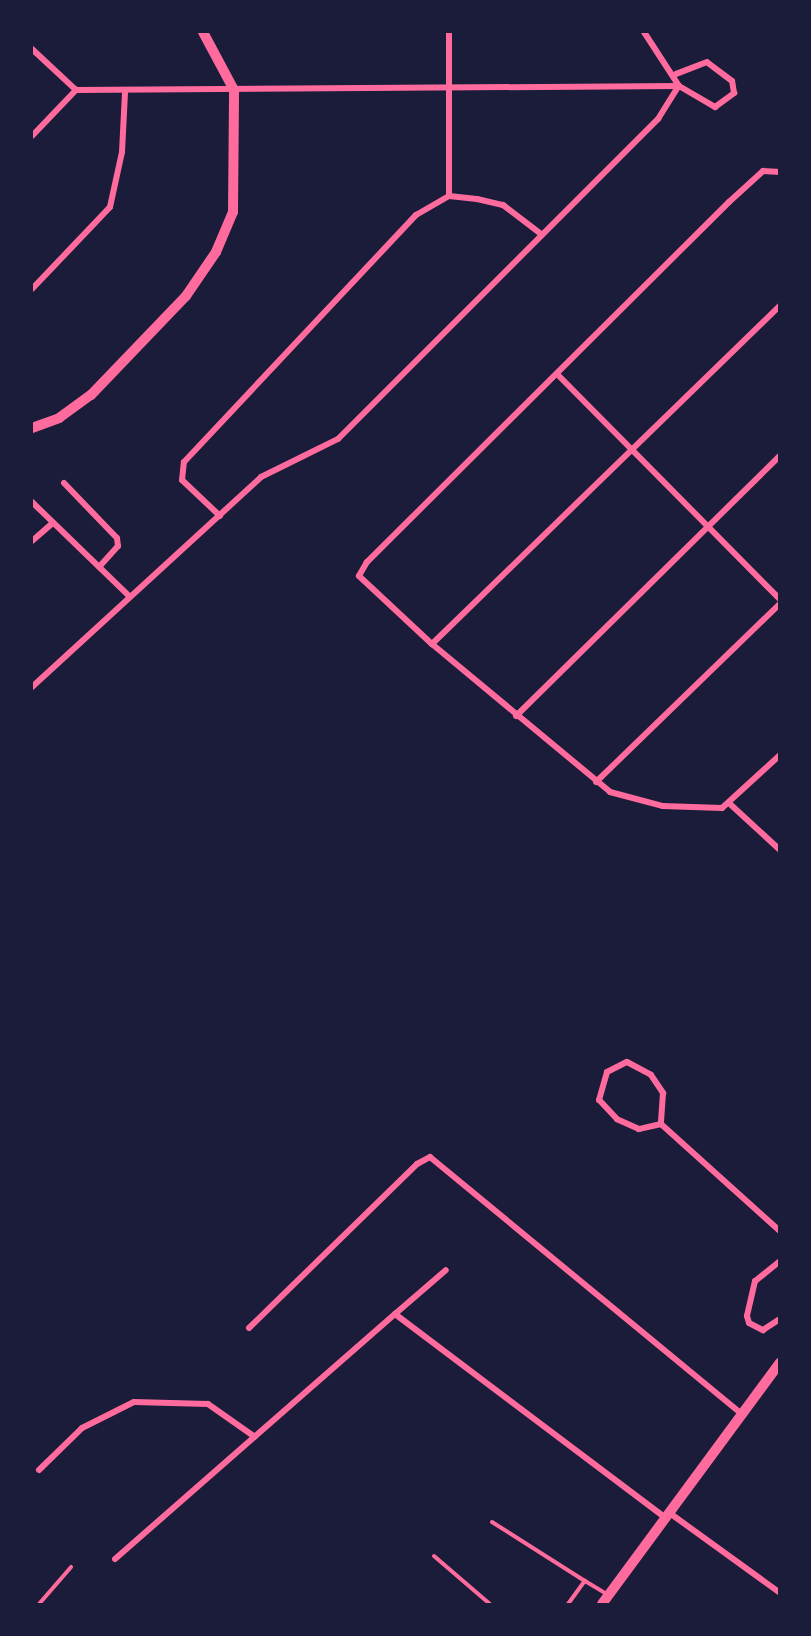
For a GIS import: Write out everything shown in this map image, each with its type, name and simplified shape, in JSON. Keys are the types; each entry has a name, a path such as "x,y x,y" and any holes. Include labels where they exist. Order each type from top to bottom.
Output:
{"street":[{"path":"32,428 59,418 91,395 204,275 233,212 234,90 203,32"},
{"path":"449,32 449,196"},
{"path":"644,32 676,74 680,86"},
{"path":"32,49 76,90 125,92 680,86 715,107 732,98 735,88 707,62 676,74"},
{"path":"32,687 261,477 338,438 658,119 680,86"},
{"path":"32,136 76,90"},
{"path":"32,289 110,207 122,152 125,92"},
{"path":"780,172 763,171 754,178 361,569 362,584 596,782 627,798 663,806 722,808 730,804 780,755"},
{"path":"220,516 182,480 184,462 416,215 449,196 503,205 541,234"},
{"path":"432,644 780,305"},
{"path":"558,375 634,448 780,602 596,782"},
{"path":"516,716 780,456"},
{"path":"64,483 117,538 118,546 99,567"},
{"path":"32,502 129,596"},
{"path":"32,541 53,522"},
{"path":"730,804 780,850"},
{"path":"627,1062 651,1075 663,1093 661,1124 639,1129 617,1119 599,1100 607,1072 627,1062"},
{"path":"661,1124 780,1231"},
{"path":"249,1328 417,1164 430,1157 743,1414"},
{"path":"780,1261 755,1281 747,1316 749,1323 763,1330 780,1319"},
{"path":"115,1559 446,1270"},
{"path":"394,1314 668,1516 780,1593"},
{"path":"606,1600 780,1363"},
{"path":"39,1470 82,1428 134,1402 208,1404 255,1437"}],"lane":[{"path":"492,1522 585,1581 606,1600"},
{"path":"434,1556 490,1605"},
{"path":"39,1605 71,1567"},
{"path":"568,1605 585,1581"}]}
